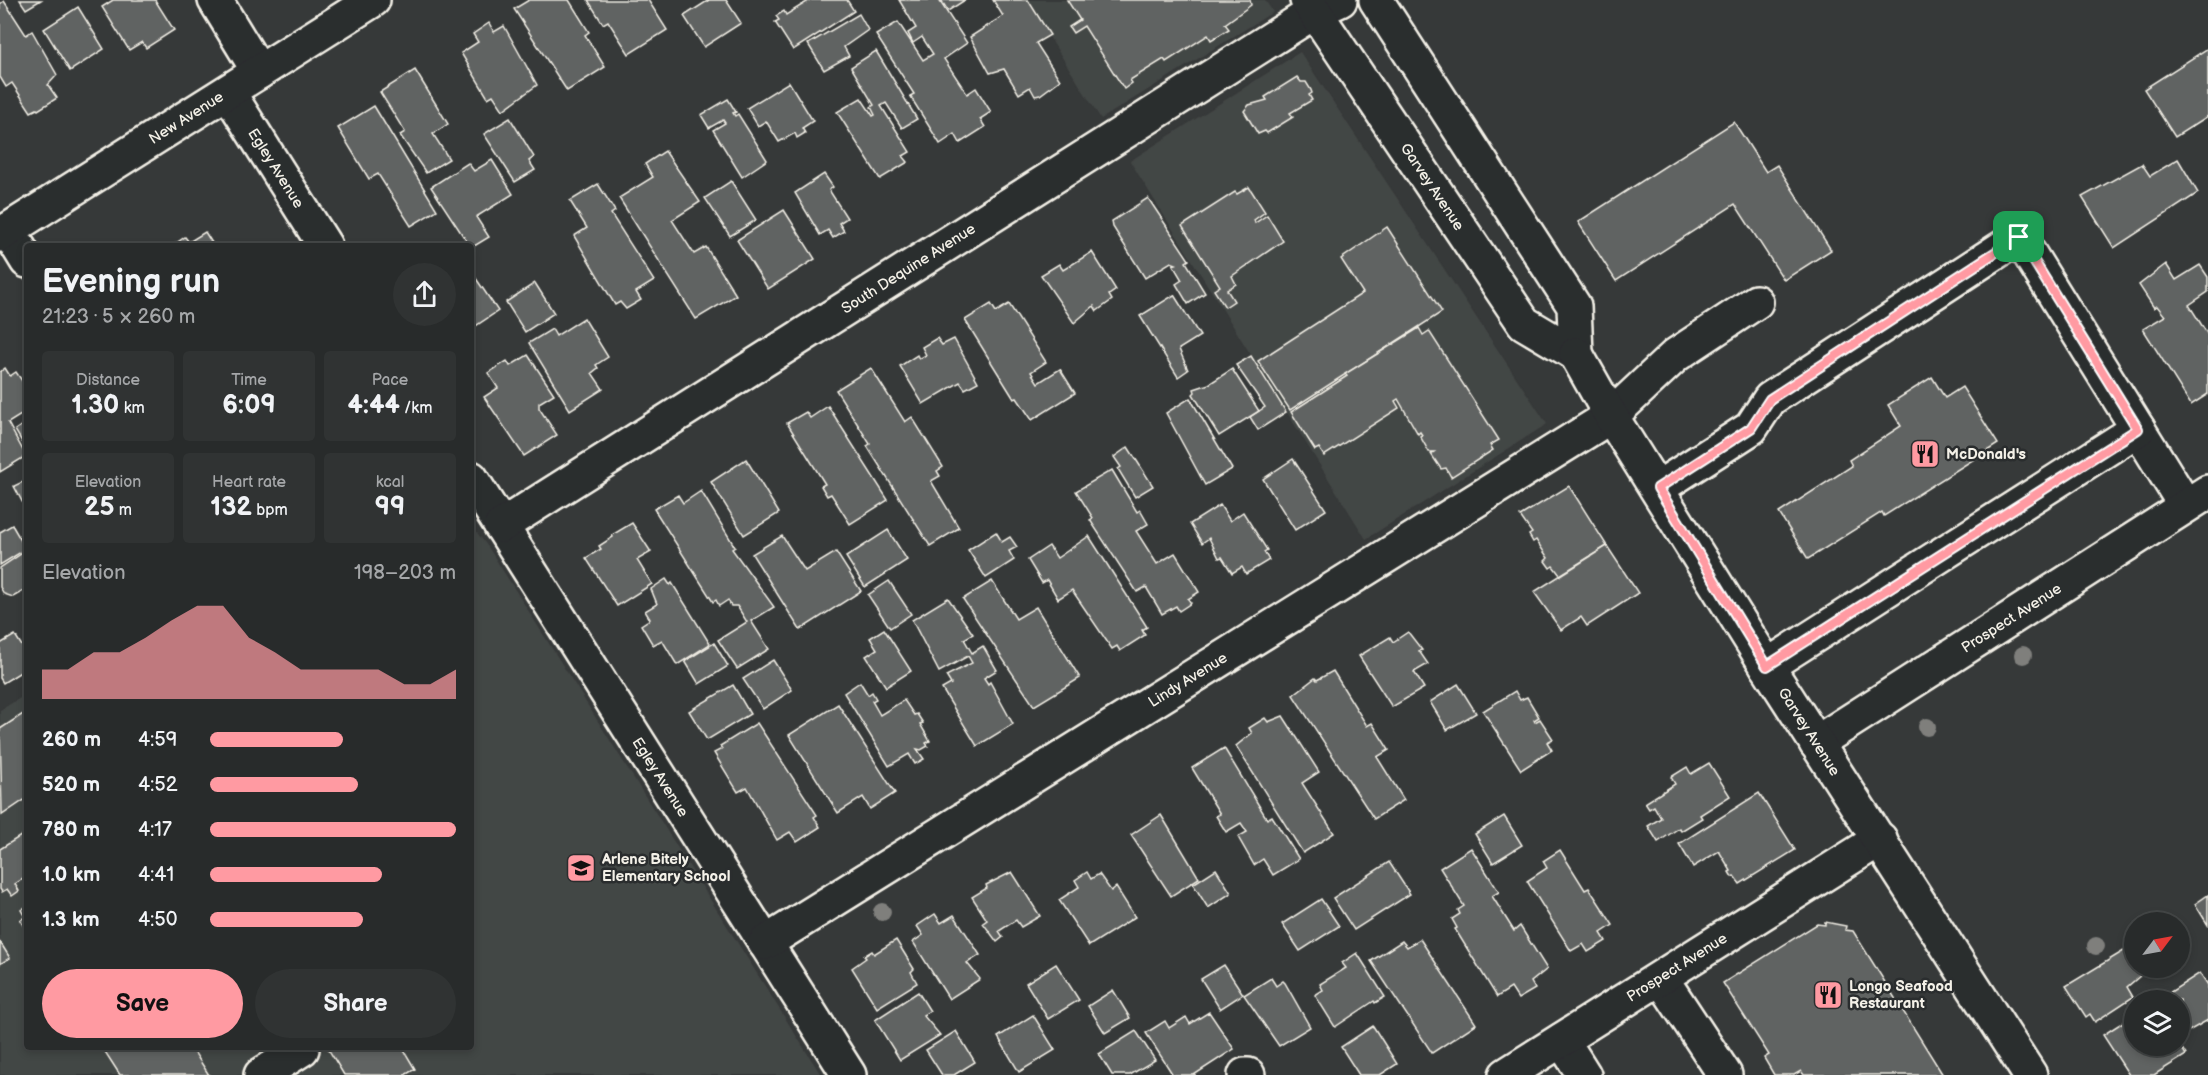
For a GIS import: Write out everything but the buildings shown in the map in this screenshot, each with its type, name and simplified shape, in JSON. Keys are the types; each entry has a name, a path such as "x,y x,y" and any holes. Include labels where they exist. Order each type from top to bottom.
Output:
{"street":[{"path":"215,0 259,72"},
{"name":"New Avenue","path":"4,232 259,72 332,11 373,0"},
{"name":"Garvey Avenue","path":"1376,0 1574,306 1576,354 1611,416 1767,666 2030,1075"},
{"name":"Garvey Avenue","path":"1320,4 1524,323 1576,354"},
{"name":"South Dequine Avenue","path":"501,526 1320,4"},
{"name":"Egley Avenue","path":"228,92 323,243"},
{"path":"4,232 24,257"},
{"path":"1658,488 1751,428 1770,399 2019,237 2138,429 2197,499"},
{"name":"Lindy Avenue","path":"765,943 1611,416 1676,355 1756,302"},
{"path":"1767,666 2138,429"},
{"name":"Egley Avenue","path":"474,483 849,1075"},
{"name":"Prospect Avenue","path":"1816,742 2197,499"},
{"name":"Prospect Avenue","path":"1506,1075 1880,839"},
{"path":"1661,978 1725,1075"},
{"path":"1562,1040 1584,1075"},
{"path":"261,1075 300,1050"}],"shaded area":[{"path":"1026,0 1265,0 1273,12 1101,119"},
{"path":"1300,52 1547,424 1366,539 1130,161"},
{"name":"Arlene Bitely Elementary School","path":"474,529 488,547 821,1075 0,1075 0,710 24,696 24,1050 474,1050"}],"place":[{"name":"McDonald's","path":"1925,454"},
{"name":"Arlene Bitely Elementary School","path":"581,868"},
{"name":"Longo Seafood Restaurant","path":"1828,995"}],"route":[{"path":"2019,237 2138,429 1767,666 1658,488 1751,428 1770,399 2019,237"}]}
